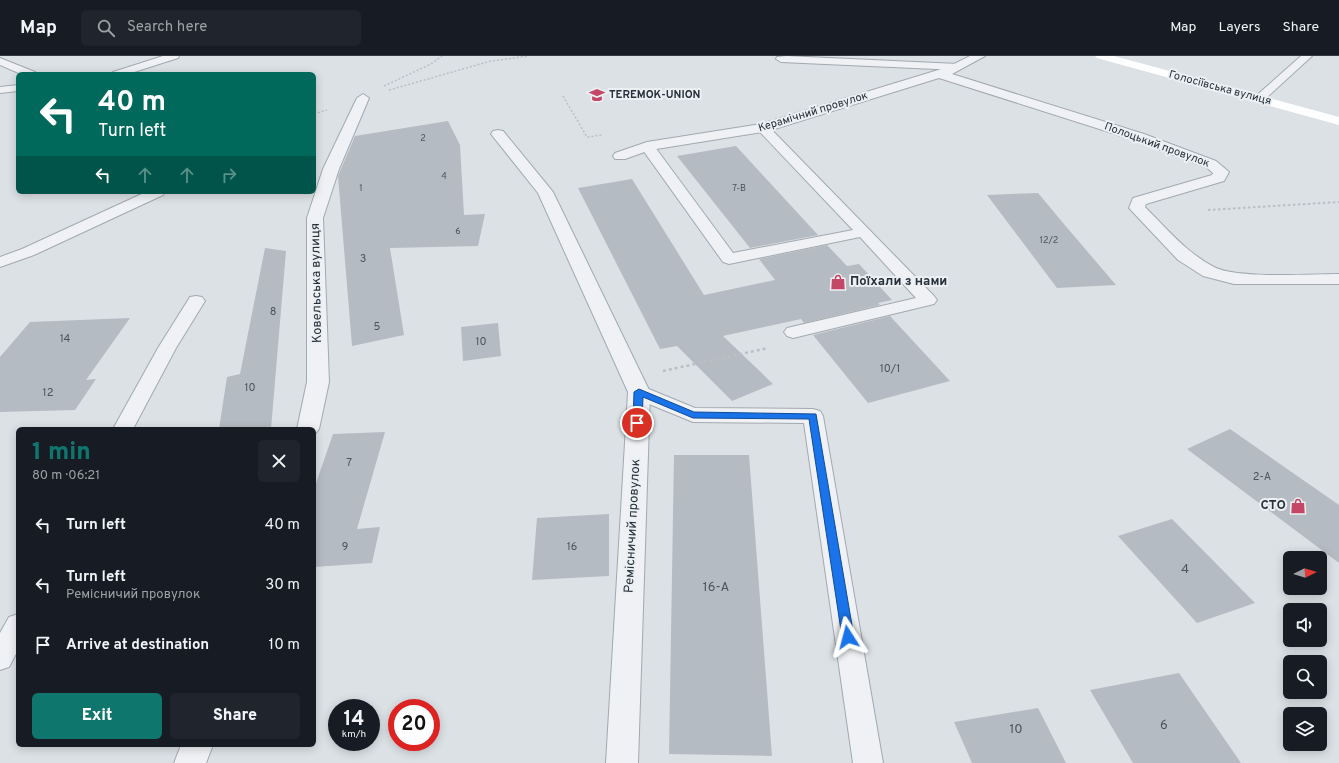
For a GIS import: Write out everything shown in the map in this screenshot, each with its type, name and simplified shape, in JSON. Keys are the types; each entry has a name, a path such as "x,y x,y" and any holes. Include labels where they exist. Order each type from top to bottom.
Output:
{"main road":[{"name":"Голосіївська вулиця","path":"1101,56 1260,98 1339,121"}],"street":[{"name":"Керамічний провулок","path":"620,156 647,146 763,128 940,74 979,56"},
{"name":"Полоцький провулок","path":"940,74 1139,137 1211,164 1221,172 1220,178 1139,200 1137,208 1184,256 1209,272 1234,279 1339,279"},
{"name":"Ковельська вулиця","path":"308,427 318,382 315,218 331,169 363,98"},
{"name":"Ремісничий провулок","path":"498,134 545,192 636,384 622,763"},
{"path":"190,763 195,747"}],"lane":[{"path":"123,72 174,56"},
{"path":"1260,98 1307,56"},
{"path":"782,59 958,67"},
{"path":"0,61 27,72"},
{"path":"0,90 16,88"},
{"path":"763,128 928,300 793,332"},
{"path":"647,146 729,258 864,232"},
{"path":"0,262 28,252 154,194"},
{"path":"124,427 167,348 196,302"},
{"path":"636,384 693,415 813,416 868,763"},
{"path":"0,658 16,629"}],"path":[{"path":"401,77 431,64 442,56"},
{"path":"363,98 491,61 529,56"},
{"path":"1206,210 1339,202"},
{"path":"636,384 769,348"}],"building":[{"path":"448,121 460,145 464,215 485,214 478,246 390,248 404,335 352,346 338,176 355,136"},
{"path":"736,146 818,235 750,248 677,156"},
{"path":"632,179 704,295 775,280 759,259 827,245 847,266 859,264 892,300 878,303 880,305 804,323 801,319 723,336 773,384 732,401 677,346 660,349 578,188"},
{"path":"1038,193 1116,285 1057,288 987,195"},
{"path":"265,248 286,251 271,427 219,427 227,377 240,374"},
{"path":"890,316 950,381 868,403 813,335"},
{"path":"130,318 86,380 96,379 75,410 0,412 0,357 30,322"},
{"path":"498,323 501,356 463,361 461,327"},
{"path":"1230,429 1339,505 1339,563 1327,554 1327,551 1323,551 1187,449"},
{"path":"385,432 357,529 380,527 372,563 316,567 316,483 333,434"},
{"path":"674,455 749,455 772,756 669,754"},
{"path":"609,514 609,576 532,580 537,518"},
{"path":"1172,519 1255,603 1197,623 1118,536"},
{"path":"1179,673 1241,763 1133,763 1090,690"},
{"path":"1038,708 1066,763 972,763 954,722"}],"place":[{"name":"TEREMOK-UNION","path":"597,95"},
{"name":"Поїхали з нами","path":"838,282"},
{"name":"СТО","path":"1298,506"}],"route":[{"path":"637,423 639,392 693,415 813,416 848,637"}]}
